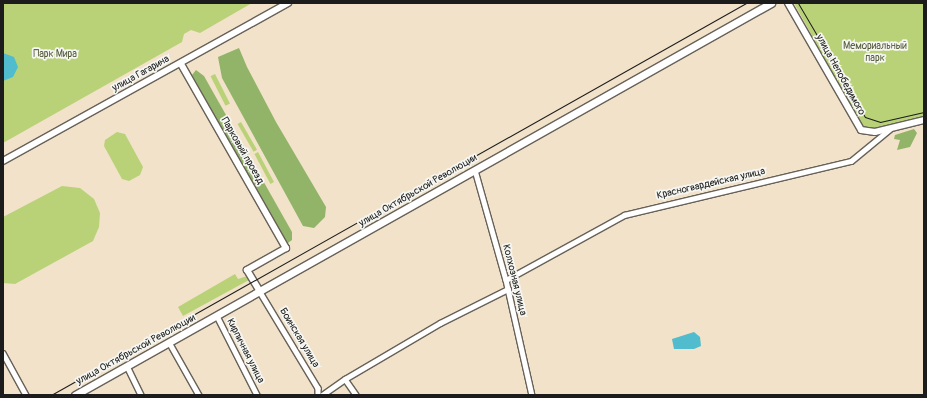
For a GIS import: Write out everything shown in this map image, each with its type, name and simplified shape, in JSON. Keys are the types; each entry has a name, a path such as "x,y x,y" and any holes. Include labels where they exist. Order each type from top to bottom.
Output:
{"main road":[{"name":"улица Октябрьской Революции","path":"80,394 169,342 770,3"}],"street":[{"name":"улица Гагарина","path":"3,161 181,64 288,3"},
{"name":"улица Непобедимого","path":"788,3 857,127 871,133 890,129"},
{"name":"Парковый проезд","path":"181,64 286,248 247,270 260,292"},
{"name":"Красногвардейская улица","path":"506,280 624,215 851,161 890,129 924,120"},
{"name":"Колхозная улица","path":"475,170 506,280 532,395"},
{"path":"322,395 345,379 440,323 508,289"},
{"name":"Боинская улица","path":"260,292 318,388 318,395"},
{"name":"Кирпичная улица","path":"217,316 257,395"},
{"path":"169,342 199,395"},
{"path":"3,353 26,395"},
{"path":"127,366 141,395"},
{"path":"345,379 356,395"}],"green space":[{"name":"Парк Мира","path":"3,3 252,3 200,33 191,30 184,34 182,42 3,143"},
{"name":"Мемориальный парк","path":"794,3 924,3 924,116 871,130 862,127"},
{"path":"239,48 247,67 276,122 326,207 325,217 314,228 303,226 222,78 218,57"},
{"path":"196,70 204,76 292,232 292,240 288,243 285,242 192,75"},
{"path":"215,74 230,103 226,106 211,76"},
{"path":"241,122 257,150 254,152 238,124"},
{"path":"914,129 917,133 910,147 897,150 900,140 894,139 895,135"},
{"path":"117,132 125,134 143,167 140,175 129,181 122,179 104,146 105,140"},
{"path":"258,152 274,182 270,184 254,154"},
{"path":"62,186 80,188 94,199 100,213 99,227 93,241 15,284 3,283 3,217"},
{"path":"235,274 238,279 247,276 249,280 183,316 178,307"}],"water":[{"path":"3,53 14,57 18,67 13,77 3,81"},
{"path":"694,332 700,337 701,346 694,349 674,349 672,339"}],"tram line":[{"path":"51,395 746,3"},
{"path":"798,3 865,117 880,122 924,112"}]}
